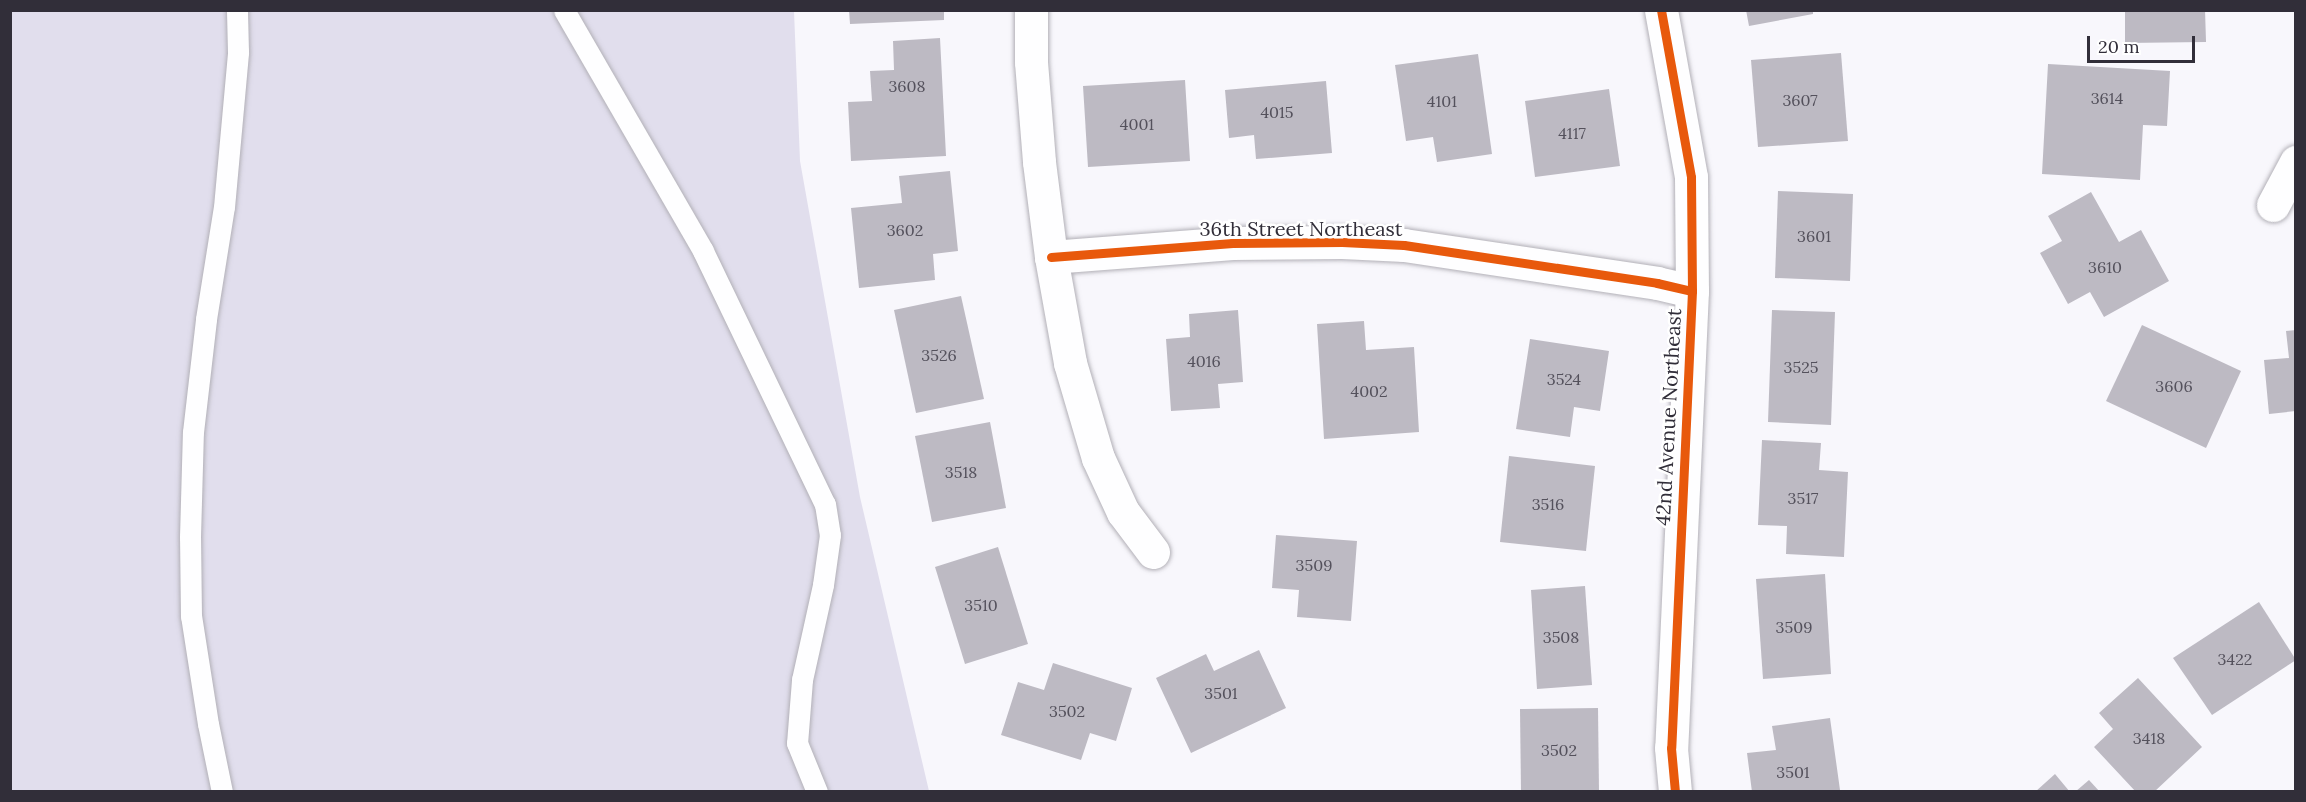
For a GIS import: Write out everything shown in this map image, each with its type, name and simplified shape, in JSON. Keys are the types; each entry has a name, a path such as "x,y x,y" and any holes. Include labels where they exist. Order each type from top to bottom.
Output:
{"street":[{"path":"1030,10 1030,62 1051,257 1070,363 1098,458 1123,512 1153,552"},
{"name":"42nd Avenue Northeast","path":"1661,10 1691,177 1692,291 1671,748 1675,792"},
{"path":"2273,205 2295,162"},
{"name":"36th Street Northeast","path":"1051,257 1232,243 1394,244 1484,256 1692,291"}],"lane":[{"path":"222,792 208,724 191,616 190,537 193,432 206,319 224,207 238,52 237,10"},
{"path":"564,10 703,251 825,504 830,535 823,585 802,680 797,743 816,792"}],"shaded area":[{"path":"10,11 794,11 800,161 860,497 929,791 11,791"}],"building":[{"path":"849,10 944,10 944,20 850,24"},
{"path":"1746,10 1813,10 1813,14 1749,26"},
{"path":"2125,10 2205,10 2206,42 2125,43"},
{"path":"940,38 946,156 851,161 848,102 872,101 870,71 894,70 893,41"},
{"path":"1841,53 1848,141 1758,147 1751,60"},
{"path":"1478,54 1492,154 1437,162 1433,137 1406,141 1395,65"},
{"path":"2048,64 2170,71 2167,126 2143,125 2140,180 2042,174"},
{"path":"1185,80 1190,161 1088,167 1083,86"},
{"path":"1326,81 1332,153 1256,159 1254,135 1229,138 1225,90"},
{"path":"1609,89 1620,166 1535,177 1525,101"},
{"path":"950,171 958,251 933,254 935,280 859,288 851,208 902,203 899,176"},
{"path":"1778,191 1853,194 1850,281 1775,278"},
{"path":"2091,192 2119,242 2141,230 2169,281 2104,317 2090,292 2068,304 2040,253 2062,241 2048,216"},
{"path":"961,296 984,399 916,413 894,310"},
{"path":"1238,310 1243,382 1218,384 1220,408 1171,411 1166,339 1190,337 1189,314"},
{"path":"1772,310 1835,312 1831,425 1768,422"},
{"path":"1364,321 1366,350 1414,347 1419,432 1324,439 1317,324"},
{"path":"2142,325 2241,371 2206,448 2106,401"},
{"path":"2296,330 2296,411 2269,414 2264,360 2289,358 2286,331"},
{"path":"1530,339 1609,351 1600,411 1574,407 1570,437 1516,429"},
{"path":"990,422 1006,508 932,522 915,436"},
{"path":"1762,440 1821,443 1819,470 1848,472 1844,557 1786,554 1787,526 1758,525"},
{"path":"1509,456 1595,466 1586,551 1500,542"},
{"path":"1276,535 1357,541 1351,621 1297,617 1299,590 1272,588"},
{"path":"998,547 1028,644 965,664 935,567"},
{"path":"1825,574 1831,674 1763,679 1756,579"},
{"path":"1585,586 1592,685 1537,689 1531,590"},
{"path":"2259,602 2296,660 2212,715 2173,658"},
{"path":"1259,650 1286,708 1191,753 1156,678 1206,654 1214,671"},
{"path":"1053,663 1132,688 1116,741 1090,733 1081,760 1001,735 1018,682 1044,690"},
{"path":"2138,678 2202,747 2154,792 2136,792 2094,747 2113,729 2099,713"},
{"path":"1598,708 1599,792 1521,792 1520,709"},
{"path":"1830,718 1840,790 1752,792 1747,753 1776,750 1772,726"},
{"path":"2055,774 2070,792 2035,792"},
{"path":"2089,780 2100,792 2075,792"}],"cycle path":[{"path":"1661,10 1691,177 1692,291 1671,748 1675,792"},
{"path":"1051,257 1232,243 1342,242 1404,245 1657,283 1692,291"}]}
